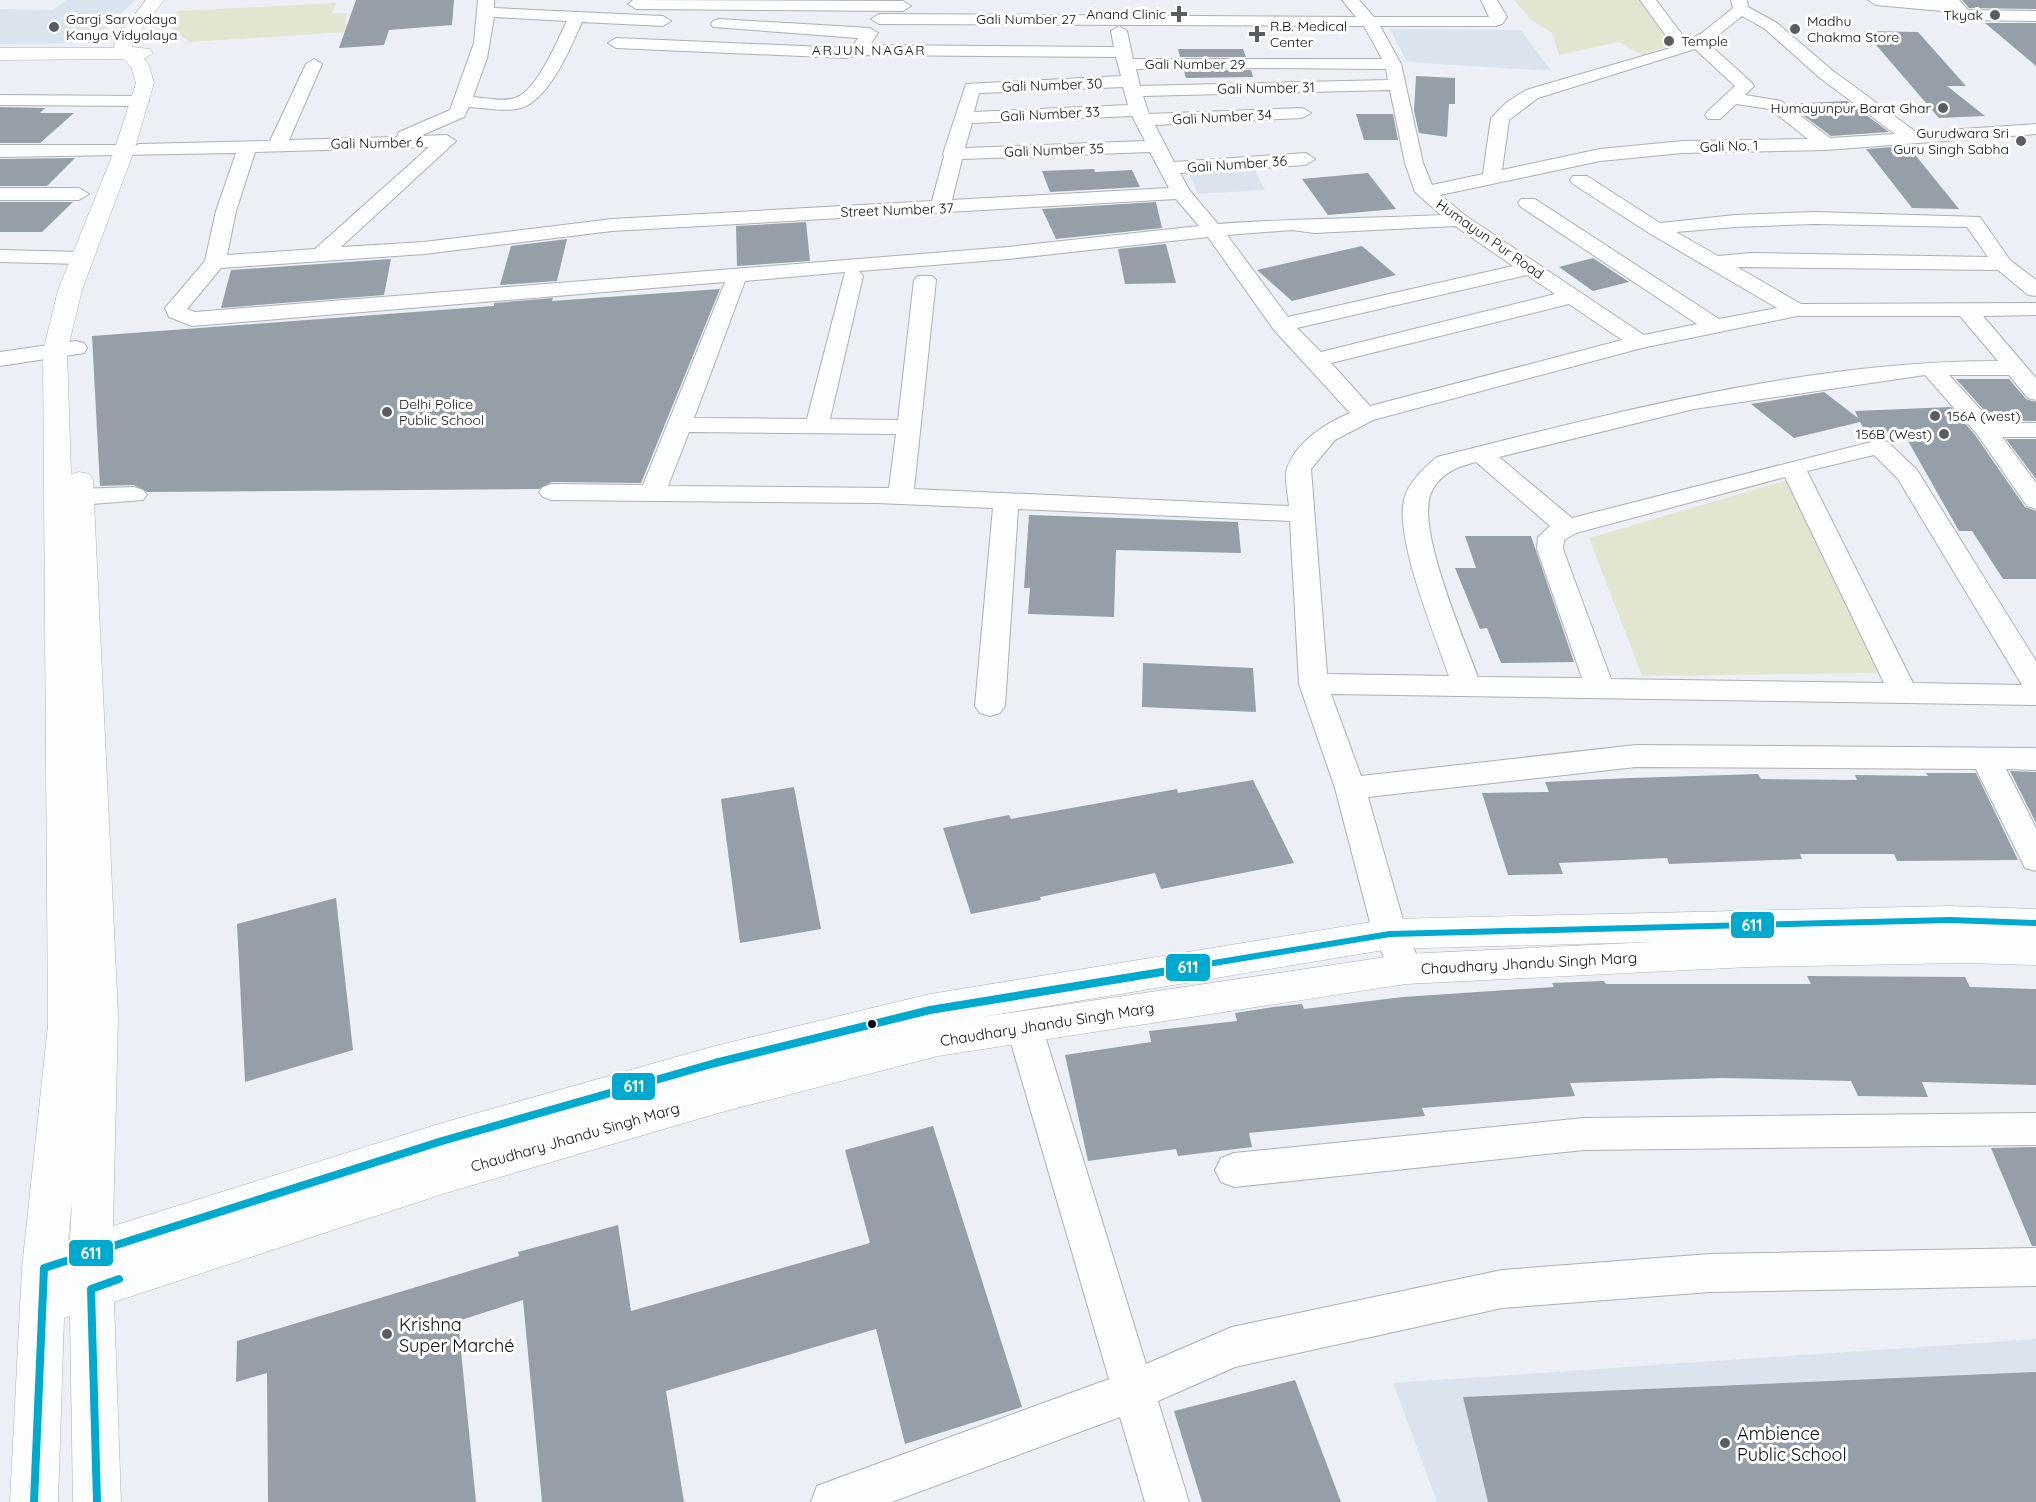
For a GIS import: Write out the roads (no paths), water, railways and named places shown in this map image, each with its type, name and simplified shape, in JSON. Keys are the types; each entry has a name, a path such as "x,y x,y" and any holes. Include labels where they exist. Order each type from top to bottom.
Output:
{"street":[{"path":"34,1502 43,1286 67,1025 65,350 77,330 132,151 145,82 133,51 124,40 155,0"},
{"path":"0,54 133,51 174,0"},
{"name":"Gali Number 27","path":"642,0 636,4 1116,12 1288,21 1496,21 1499,17 1489,0"},
{"path":"1276,0 1288,21 1304,63"},
{"name":"Humayun Pur Road","path":"1350,0 1370,22 1393,64 1414,163 1425,192 1459,220 1640,342"},
{"path":"1648,0 1690,45 1745,86 1721,107"},
{"path":"1876,0 1954,4 1964,15 2032,19"},
{"path":"1492,176 1500,118 1513,106 1532,94 1690,45 1740,4 1771,26 1826,74 1914,139"},
{"path":"388,143 458,113 480,52 487,6 577,16 678,22"},
{"path":"859,50 881,8"},
{"path":"1116,12 1133,89 1156,146 1181,193 1213,230 1282,325 1365,415"},
{"path":"462,102 519,103 530,98 559,53 577,16"},
{"path":"701,23 869,34"},
{"path":"616,44 840,53 859,50 1133,89 1281,101"},
{"path":"0,48 133,51 155,62 160,80 132,151 82,258 57,333 65,350 79,496 99,1015 91,1271 97,1502"},
{"path":"278,144 314,64"},
{"name":"Gali Number 29","path":"1133,89 1268,64 1393,64"},
{"name":"Gali Number 31","path":"1133,89 1399,85"},
{"name":"Gali Number 30","path":"963,118 972,88 1133,89"},
{"name":"Gali Number 34","path":"1133,89 1302,113"},
{"name":"Gali Number 33","path":"963,118 1133,89"},
{"path":"0,100 140,101"},
{"path":"1721,107 1775,105 1826,144"},
{"path":"1721,107 1741,114 1738,120"},
{"path":"940,208 963,118"},
{"name":"Gali No. 1","path":"1425,192 1600,155 1683,147 1826,144 2032,134"},
{"name":"Gali Number 6","path":"0,150 132,151 278,144 447,141 322,254"},
{"path":"248,146 226,211 215,262 176,308 177,312 192,319 1008,253 1213,230 1292,224 1315,227 1459,220"},
{"name":"Gali Number 35","path":"952,154 1156,146"},
{"name":"Gali Number 36","path":"1168,168 1306,159"},
{"path":"1580,180 1656,229 1797,310"},
{"name":"Street Number 37","path":"215,262 424,248 612,225 1181,193"},
{"path":"0,194 79,194"},
{"path":"1528,203 1713,325"},
{"path":"1656,229 1763,219 1973,222 2003,264 2036,290"},
{"path":"0,256 82,258"},
{"path":"1714,262 1751,259 2003,264"},
{"path":"1282,325 1530,268"},
{"path":"817,426 853,276"},
{"path":"901,496 925,280"},
{"path":"653,492 736,282"},
{"path":"1316,360 1573,296"},
{"path":"1406,969 1390,934 1350,788 1313,684 1299,469 1312,447 1336,426 1365,415 1640,342 1713,325 1797,310 2036,309"},
{"path":"1967,310 2036,393"},
{"path":"0,359 65,350"},
{"path":"1467,687 1417,534 1416,501 1429,476 1446,462 1694,402 1882,373 1931,368 2014,368"},
{"path":"1931,368 1985,429 2036,501"},
{"path":"678,425 908,427"},
{"path":"1985,429 2036,430"},
{"path":"1600,689 1550,549 1551,537 1567,527 1792,467 1879,447 1908,475 2036,684"},
{"path":"1481,454 1567,527"},
{"path":"1792,467 1903,693"},
{"path":"552,492 901,496 1302,514"},
{"path":"79,496 134,495"},
{"path":"990,706 1006,502"},
{"path":"1313,684 2036,695"},
{"path":"1350,788 1636,756 2036,759"},
{"path":"1985,758 2036,859"},
{"name":"Chaudhary Jhandu Singh Marg","path":"91,1271 442,1141 715,1063 930,1010 1390,934 1950,920 2036,924"},
{"name":"Chaudhary Jhandu Singh Marg","path":"91,1271 446,1174 722,1095 938,1040 1406,969 1749,952 1965,948 2036,950"},
{"path":"1024,1026 1167,1502"},
{"path":"1234,1170 1584,1134 2036,1129"},
{"path":"833,1502 1133,1391 1232,1347 1502,1288 1710,1273 2036,1267"},
{"path":"43,1286 91,1271"}],"place":[{"name":"Anand Clinic","path":"1179,14"},
{"name":"Tkyak","path":"1995,15"},
{"name":"Gargi Sarvodaya Kanya Vidyalaya","path":"54,27"},
{"name":"Madhu Chakma Store","path":"1795,29"},
{"name":"R.B. Medical Center","path":"1257,34"},
{"name":"Temple","path":"1669,41"},
{"name":"Humayunpur Barat Ghar","path":"1943,108"},
{"name":"Gurudwara Sri Guru Singh Sabha","path":"2021,141"},
{"name":"Delhi Police Public School","path":"387,412"},
{"name":"156A (west)","path":"1935,416"},
{"name":"156B (West)","path":"1944,434"},
{"name":"Krishna Super Marché","path":"387,1334"},
{"name":"Ambience Public School","path":"1725,1443"}],"district":[{"name":"ARJUN NAGAR","path":"869,50"}]}
